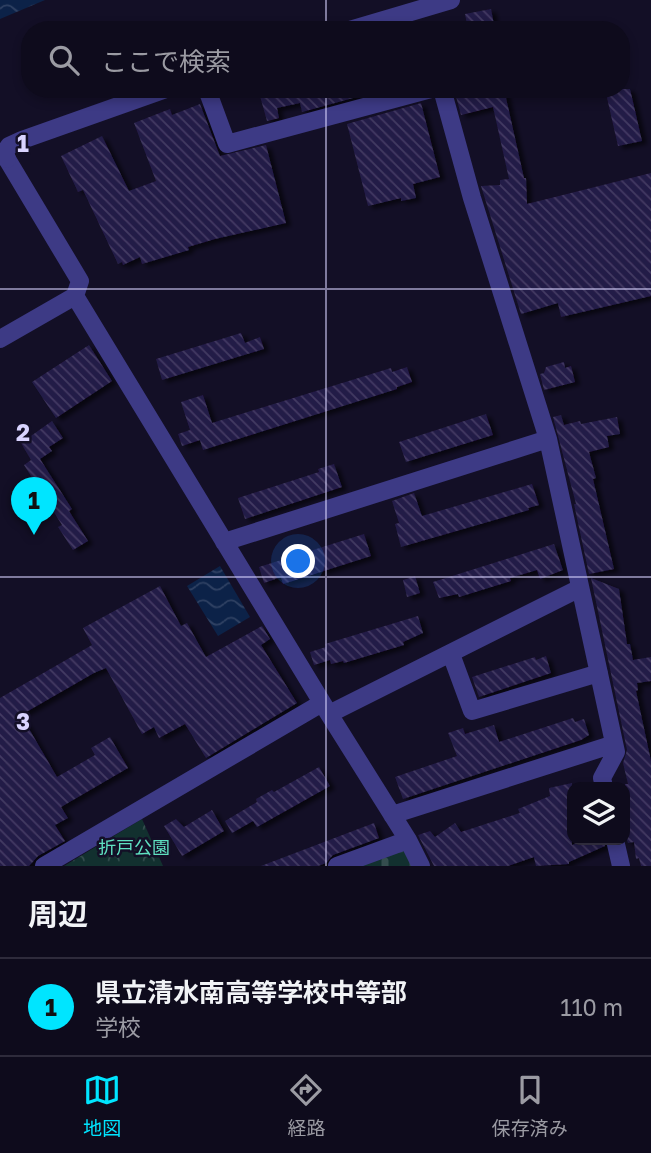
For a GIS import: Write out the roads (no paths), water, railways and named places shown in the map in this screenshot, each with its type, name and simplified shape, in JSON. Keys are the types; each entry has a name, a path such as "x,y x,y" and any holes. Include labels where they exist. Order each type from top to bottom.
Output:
{"street":[{"path":"380,21 451,0"},
{"path":"0,339 75,296 80,281 5,152 9,146 22,140 141,98"},
{"path":"210,98 228,144 398,98"},
{"path":"444,98 472,198 548,439 616,752 602,778 603,782"},
{"path":"75,296 325,709 408,840 421,866"},
{"path":"224,541 548,439"},
{"path":"44,866 325,709 451,654 580,588"},
{"path":"451,654 472,711 599,673"},
{"path":"392,815 614,744"},
{"path":"337,866 408,840"},
{"path":"616,845 621,866"}],"water":[{"path":"0,0 45,0 0,19"},
{"path":"220,566 250,617 218,636 187,586"}],"place":[{"name":"県立清水南高等学校中等部","path":"34,535"}],"park label":[{"name":"折戸公園","path":"134,847"}]}
